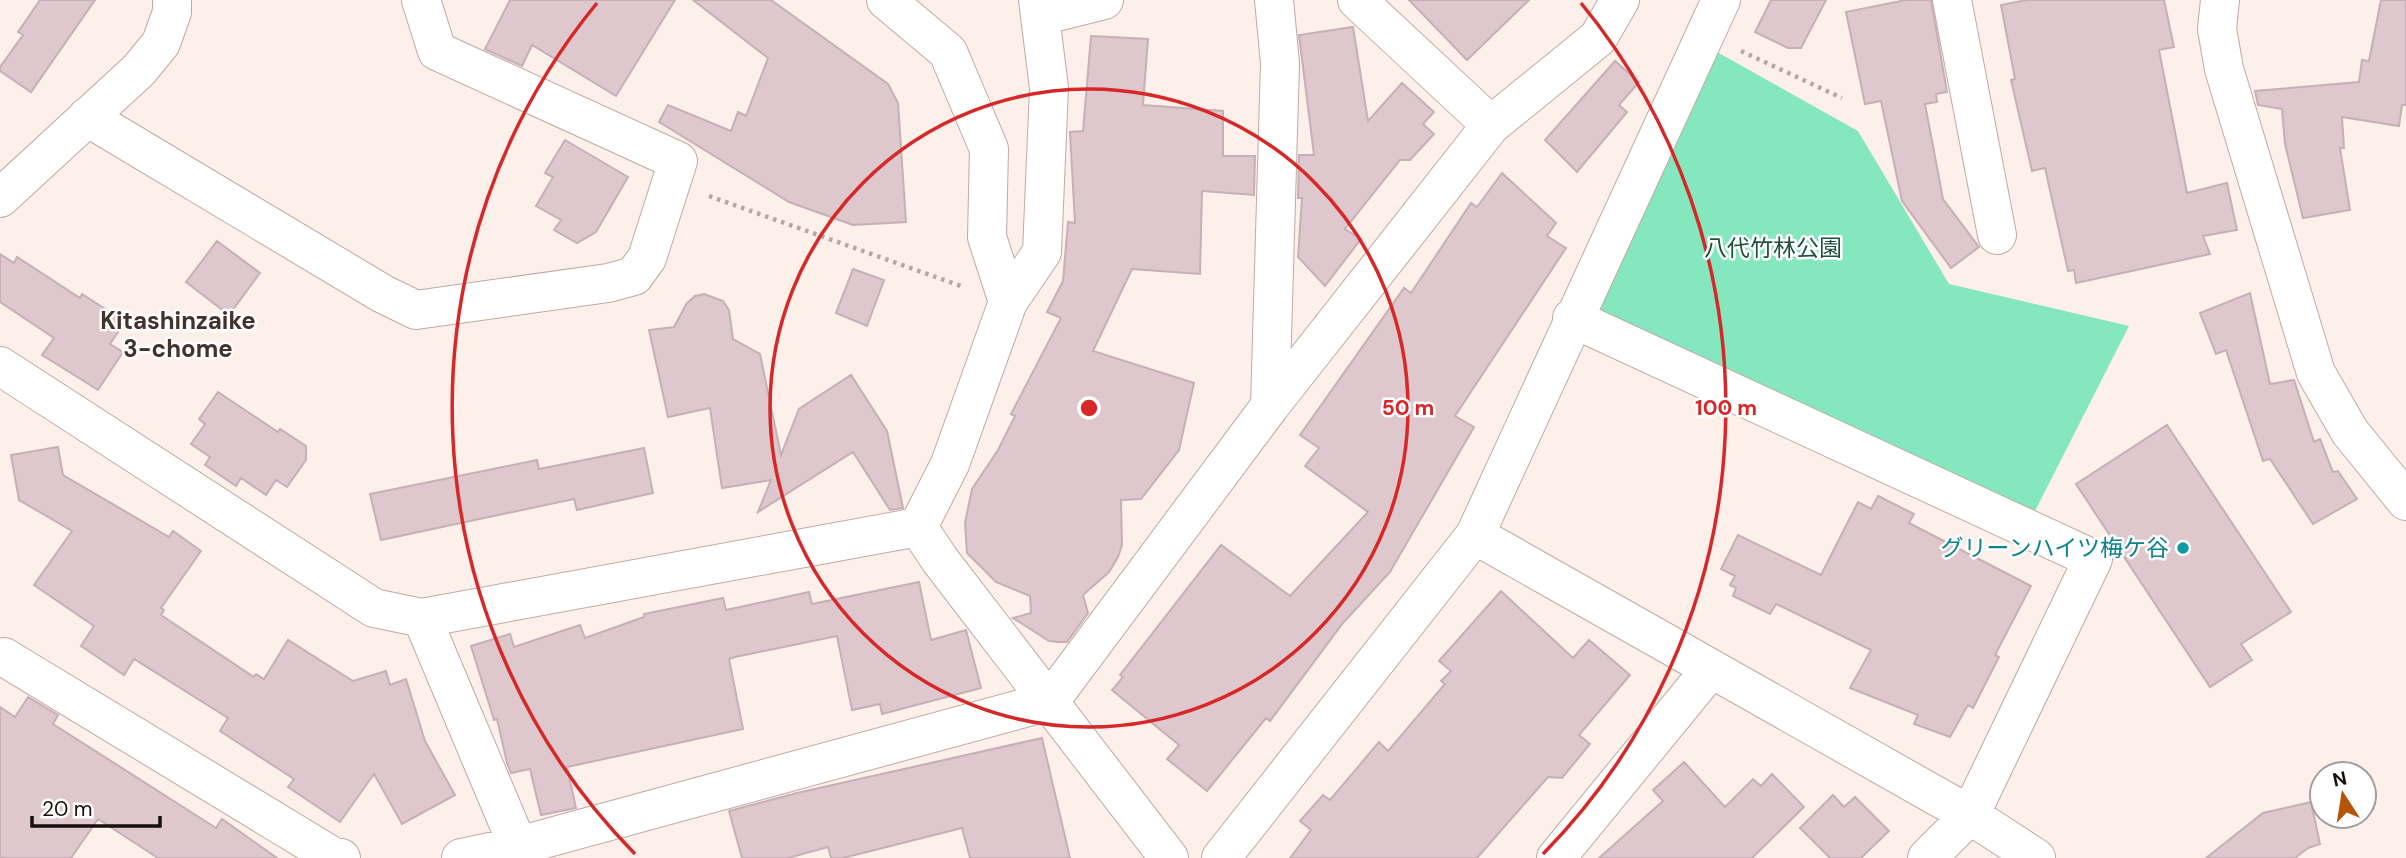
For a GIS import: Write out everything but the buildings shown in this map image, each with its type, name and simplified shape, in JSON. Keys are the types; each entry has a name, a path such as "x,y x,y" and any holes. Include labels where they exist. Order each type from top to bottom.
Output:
{"street":[{"path":"0,198 138,70 161,43 172,12 172,0"},
{"path":"87,117 383,294 416,310 608,283 634,276 647,258 678,162 437,51 421,0"},
{"path":"886,0 948,52 989,149 987,237 1008,302"},
{"path":"918,527 950,464 1008,302 1042,252 1049,88 1039,8 1104,0"},
{"path":"1270,406 1280,63 1274,0"},
{"path":"1357,0 1491,125"},
{"path":"461,858 521,852 1050,701 1270,406 1491,125 1598,37 1620,0"},
{"path":"1221,858 1475,535 1572,318 1721,0"},
{"path":"1952,0 1997,235"},
{"path":"2220,0 2217,29 2224,69 2316,373 2350,432 2406,501"},
{"path":"1572,318 2093,559 1970,815 1927,858"},
{"path":"0,366 374,608 422,618 918,527"},
{"path":"918,527 940,560 1169,858"},
{"path":"1475,535 1970,815 2036,858"},
{"path":"422,618 521,852"},
{"path":"1,651 332,856 341,858"},
{"path":"1556,858 1710,670"}],"path":[{"path":"1705,34 1842,98"},
{"path":"670,182 970,289"}],"green space":[{"name":"八代竹林公園","path":"1717,52 1858,131 1949,284 2129,326 2033,515 1596,315"}],"place":[{"name":"グリーンハイツ梅ケ谷","path":"2183,548"}],"district":[{"name":"Kitashinzaike 3-chome","path":"178,335"}]}
